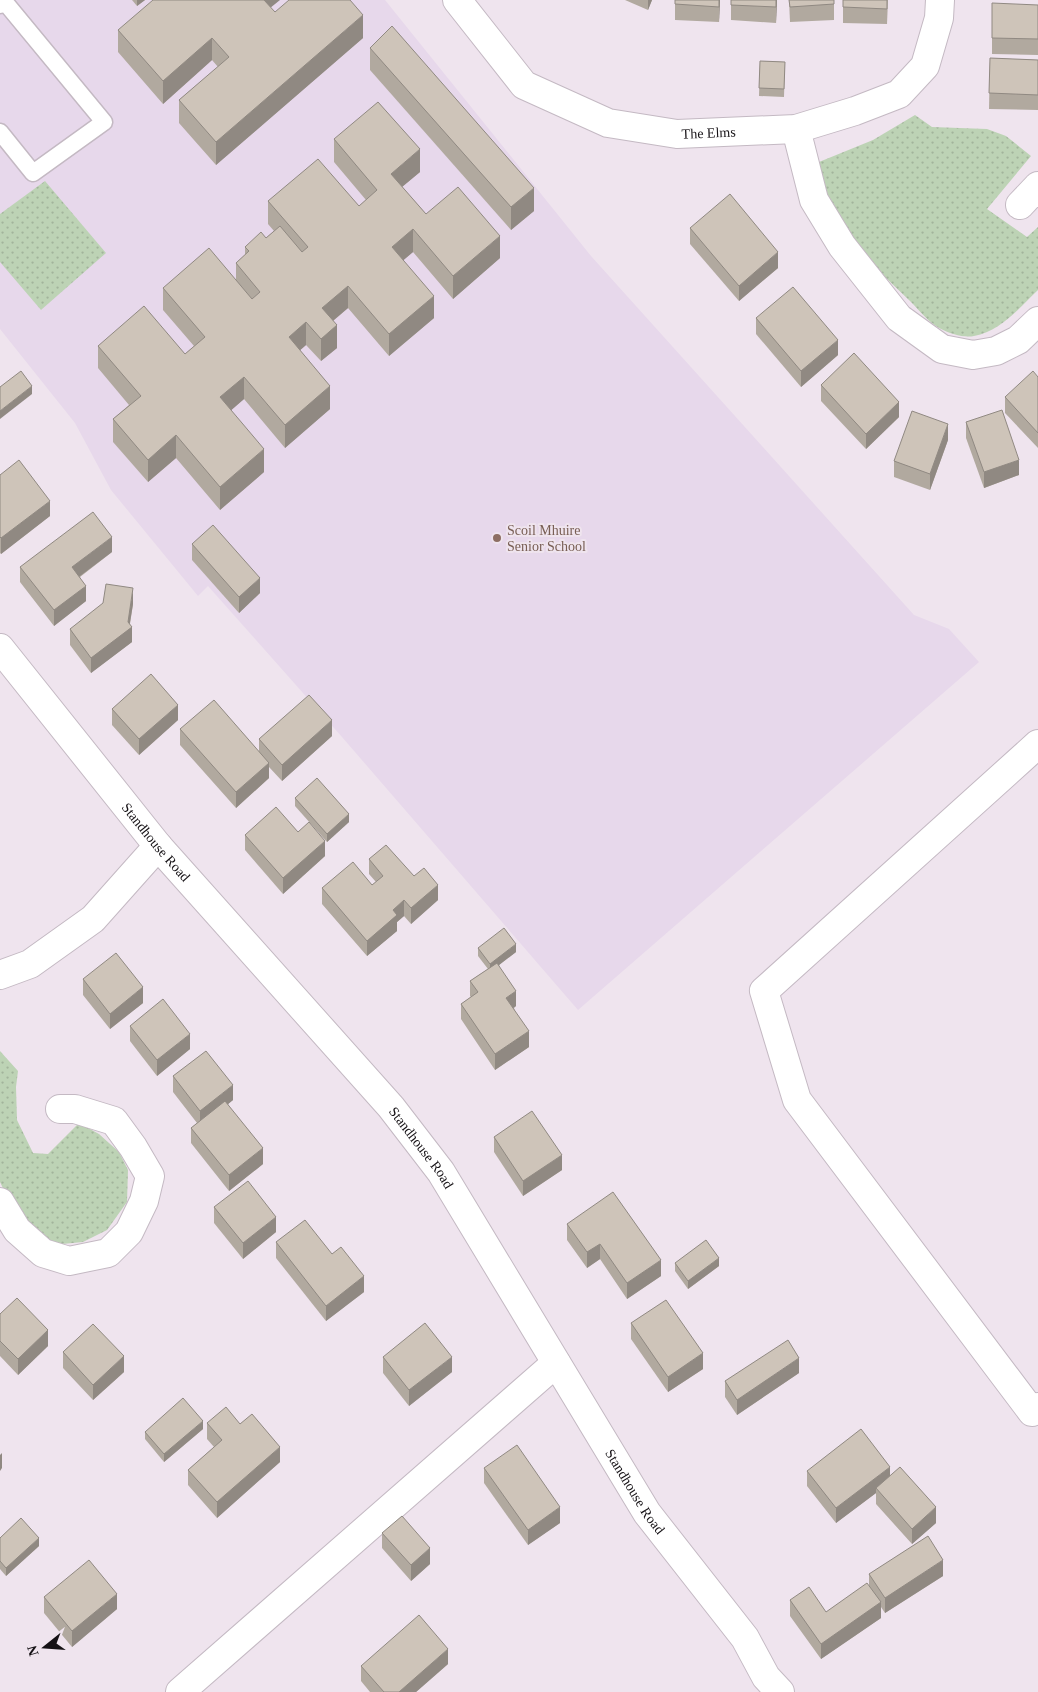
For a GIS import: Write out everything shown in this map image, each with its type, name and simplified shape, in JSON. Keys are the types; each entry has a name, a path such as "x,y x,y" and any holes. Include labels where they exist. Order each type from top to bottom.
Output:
{"street":[{"name":"The Elms","path":"457,0 524,85 608,123 677,134 796,129 855,111 899,94 924,66 940,18 940,0"},
{"path":"796,129 814,200 842,246 899,318 942,349 973,355 996,351 1018,340 1038,321"},
{"name":"Standhouse Road","path":"0,648 158,846 391,1107 441,1172 647,1513 745,1638 766,1677 780,1692"},
{"path":"1038,744 764,991 797,1100 1032,1412 1038,1407"},
{"path":"0,976 30,964 93,919 158,846"},
{"path":"0,1202 17,1230 30,1242 43,1253 69,1261 108,1253 129,1232 144,1201 150,1176 134,1147 114,1121 75,1109 60,1109"},
{"path":"180,1692 556,1363"}],"lane":[{"path":"0,5 4,1 104,122 33,173 0,132"}],"shaded area":[{"name":"Scoil Mhuire Senior School","path":"0,0 385,0 591,256 914,615 949,629 979,662 578,1010 342,737 208,586 198,596 111,490 75,423 0,329"}],"green space":[{"path":"915,115 932,127 987,129 1006,136 1031,156 987,209 1027,237 1038,227 1038,290 1001,324 974,336 958,335 949,332 941,329 929,320 855,245 837,219 826,195 819,162 873,140"},
{"path":"45,181 106,253 41,310 0,262 0,214"},
{"path":"0,1051 18,1071 16,1087 17,1120 33,1153 48,1154 79,1123 99,1134 119,1152 128,1170 127,1202 107,1230 83,1242 62,1244 33,1237 14,1211 0,1182"}],"building":[{"path":"153,0 264,0 275,12 289,0 350,0 363,15 216,142 179,100 229,57 212,38 163,81 118,30"},
{"path":"675,0 719,0 719,7 675,4"},
{"path":"731,0 776,0 776,7 731,5"},
{"path":"789,0 834,0 834,4 790,7"},
{"path":"843,0 887,0 887,9 843,7"},
{"path":"992,3 1038,5 1038,39 992,38"},
{"path":"392,26 534,188 511,207 370,48"},
{"path":"990,58 1038,60 1038,95 989,93"},
{"path":"760,61 785,62 784,89 759,88"},
{"path":"378,102 420,149 391,174 426,214 458,187 500,236 453,276 413,229 392,247 434,296 389,334 348,286 322,308 337,325 321,339 306,322 289,337 330,386 285,425 244,377 220,397 264,449 220,487 176,435 148,460 113,419 141,396 98,346 144,306 185,354 205,337 163,288 209,248 252,299 260,292 236,263 249,251 245,247 261,232 266,238 280,226 302,252 308,247 268,201 318,159 359,206 377,190 334,139"},
{"path":"730,194 778,252 739,286 690,228"},
{"path":"793,287 838,340 801,371 756,318"},
{"path":"854,353 899,402 866,434 821,385"},
{"path":"21,371 32,386 0,411 0,387"},
{"path":"1033,371 1038,377 1038,433 1005,397"},
{"path":"1002,410 1019,460 984,472 966,422"},
{"path":"912,411 948,424 930,474 894,461"},
{"path":"19,460 50,501 1,538 0,475"},
{"path":"93,512 112,537 72,567 86,586 54,610 20,567"},
{"path":"213,525 260,578 239,597 192,544"},
{"path":"106,584 133,588 128,622 132,627 91,658 70,629 103,603"},
{"path":"151,674 178,705 139,739 112,709"},
{"path":"309,695 332,720 282,765 259,739"},
{"path":"214,700 269,763 236,792 180,729"},
{"path":"317,778 349,814 327,834 295,798"},
{"path":"276,807 298,832 309,822 325,841 283,878 245,835"},
{"path":"386,845 414,876 424,868 438,885 411,908 404,900 393,910 397,915 367,941 322,888 353,862 372,885 383,876 369,859"},
{"path":"504,928 516,944 490,964 478,948"},
{"path":"116,953 143,987 110,1014 83,979"},
{"path":"497,963 516,991 506,998 529,1031 495,1054 461,1004 478,992 470,981"},
{"path":"163,999 190,1034 157,1060 130,1026"},
{"path":"206,1051 233,1085 200,1111 173,1076"},
{"path":"225,1101 263,1148 229,1175 191,1128"},
{"path":"532,1111 562,1155 523,1181 494,1137"},
{"path":"248,1181 276,1217 243,1243 214,1207"},
{"path":"613,1192 661,1260 627,1283 600,1244 587,1252 567,1224"},
{"path":"305,1220 332,1254 341,1247 364,1276 326,1306 276,1242"},
{"path":"706,1240 719,1258 688,1281 675,1263"},
{"path":"17,1298 48,1330 18,1359 0,1341 0,1314"},
{"path":"666,1300 703,1353 668,1377 631,1323"},
{"path":"425,1323 452,1357 409,1390 383,1357"},
{"path":"93,1324 124,1356 93,1385 63,1352"},
{"path":"788,1340 799,1358 737,1400 725,1381"},
{"path":"183,1398 203,1421 164,1454 145,1432"},
{"path":"226,1407 240,1424 252,1414 280,1447 217,1502 188,1470 222,1440 207,1423"},
{"path":"861,1429 890,1467 836,1508 807,1471"},
{"path":"517,1445 560,1507 528,1530 484,1468"},
{"path":"900,1467 936,1507 912,1529 876,1488"},
{"path":"402,1516 430,1548 411,1565 382,1533"},
{"path":"21,1518 39,1538 6,1568 0,1561 0,1538"},
{"path":"928,1536 943,1560 885,1598 869,1574"},
{"path":"89,1560 117,1594 72,1631 44,1597"},
{"path":"867,1583 881,1602 821,1644 790,1600 809,1587 826,1612"},
{"path":"419,1615 448,1649 399,1692 384,1692 361,1666"}],"place":[{"name":"Scoil Mhuire Senior School","path":"497,538"}]}
